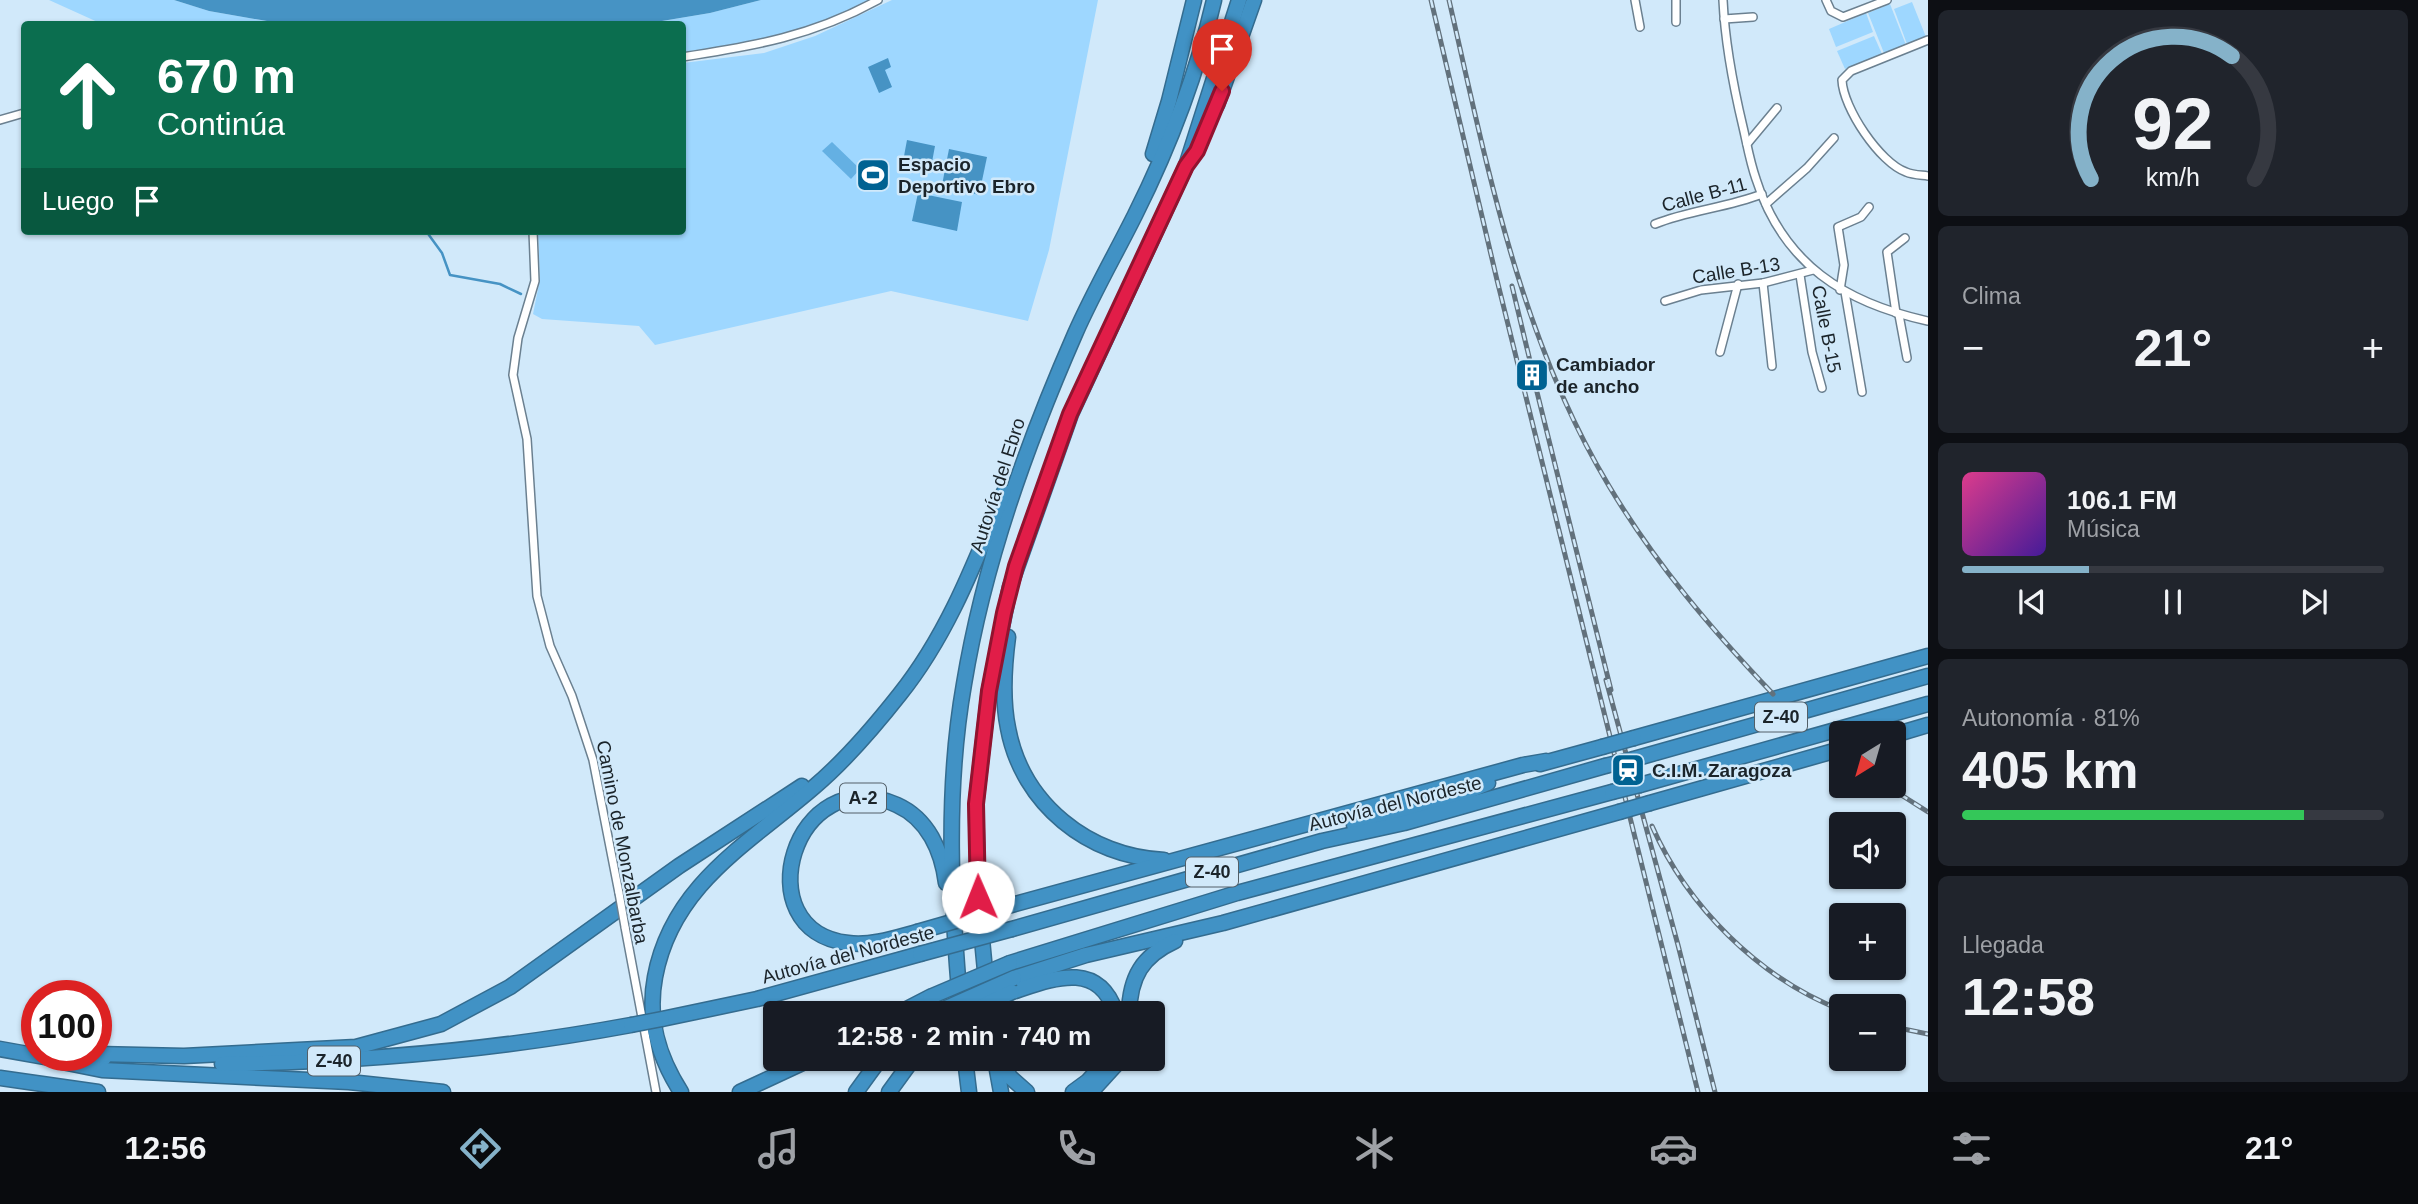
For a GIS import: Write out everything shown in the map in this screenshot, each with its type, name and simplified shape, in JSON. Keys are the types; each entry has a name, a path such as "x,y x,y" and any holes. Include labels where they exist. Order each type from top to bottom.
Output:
{"highway":[{"path":"1101,280 1159,141 1194,0"},
{"name":"Autovía del Ebro","path":"959,1001 954,937 952,799 964,684 990,570 1012,494 1042,410 1076,332 1168,144 1214,0"},
{"path":"988,1001 978,897 976,804 989,691 1004,613 1028,533 1070,414 1186,166 1239,0"},
{"path":"1186,166 1197,151 1213,115 1254,0"},
{"path":"681,1092 660,1051 651,1006 657,964 670,927 694,891 721,863 816,786 901,693 944,627 973,568 1038,408 1076,332"},
{"path":"1028,533 1010,621 1004,689 1008,730 1023,771 1046,804 1081,836 1122,855 1143,859 1179,860 1523,765 1602,747 1928,656"},
{"name":"Autovía del Nordeste","path":"112,1058 190,1065 374,1059 529,1041 662,1019 757,999 1322,841 1404,823 1928,676"},
{"name":"Z-40","path":"924,1001 1010,963 1237,893 1640,785 1928,704"},
{"path":"1906,732 1928,726"},
{"path":"112,1054 184,1056 356,1047 440,1024 510,987 680,866 805,785 859,742"},
{"path":"968,1001 1086,955 1223,923 1829,752"},
{"path":"1322,841 1340,829 1457,796 1546,761"},
{"name":"A-2","path":"959,1001 950,922 945,878 938,851 925,827 898,806 872,799 840,803 813,820 795,845 789,874 794,901 810,926 832,940 850,944 869,943 916,932 950,922 1008,906 1179,860"},
{"path":"1318,873 1394,868 1450,858"},
{"path":"1131,1001 1135,975 1148,957 1169,944 1223,923"},
{"path":"987,1001 1013,985 1079,977 1092,981 1104,990 1110,1001"},
{"name":"Autovía del Nordeste","path":"0,1049 21,1053"},
{"path":"112,1070 349,1082 443,1092"},
{"path":"740,1092 785,1071"},
{"path":"856,1092 871,1071"},
{"path":"889,1092 904,1071"},
{"path":"966,1071 969,1092"},
{"path":"997,1071 1001,1092"},
{"path":"1007,1071 1027,1092"},
{"path":"1073,1092 1097,1071"},
{"path":"1091,1092 1110,1071"},
{"path":"0,1078 98,1092"}],"street":[{"path":"686,56 773,43 830,23 878,0"},
{"path":"1635,0 1640,27"},
{"path":"1676,0 1676,22"},
{"path":"1723,0 1726,48 1747,144 1762,194 1778,227 1813,270 1842,291 1897,314 1928,321"},
{"path":"1826,0 1831,11 1843,17 1886,0"},
{"path":"1724,19 1752,17"},
{"path":"1928,40 1851,71 1842,80 1846,100 1878,151 1906,172 1928,176"},
{"path":"1747,144 1777,108"},
{"path":"0,120 21,114"},
{"path":"1766,204 1807,168 1835,138"},
{"name":"Calle B-11","path":"1655,224 1679,214 1737,204 1762,194"},
{"path":"1862,392 1842,291 1844,265 1838,227 1861,217 1869,207"},
{"name":"Camino de Monzalbarba","path":"533,235 535,281 518,338 513,375 527,439 537,596 550,646 572,696 593,760 656,1092"},
{"path":"1905,238 1887,252 1907,358"},
{"name":"Calle B-13","path":"1665,301 1701,290 1763,283 1813,270"},
{"name":"Calle B-15","path":"1800,275 1812,352 1822,388"},
{"path":"1763,283 1772,366"},
{"path":"1720,352 1738,284"}],"shaded area":[{"path":"49,0 174,0 209,11 267,21 95,21"},
{"path":"174,0 761,0 710,13 662,21 267,21 209,11"},
{"path":"761,0 878,0 773,43 686,57 686,21 662,21 710,13"},
{"name":"Espacio Deportivo Ebro","path":"892,0 1098,0 1049,250 1028,321 891,291 655,345 639,326 542,319 533,314 540,279 538,235 686,235 686,63 764,53 815,36"},
{"path":"1912,2 1926,37 1907,44 1894,9"},
{"path":"1890,4 1906,45 1884,53 1868,13"},
{"path":"1866,13 1873,32 1836,47 1829,29"},
{"path":"1874,36 1882,54 1845,69 1837,51"},
{"path":"888,58 891,67 885,70 892,87 879,93 868,67"},
{"path":"907,140 935,146 930,173 902,167"},
{"path":"949,149 987,157 979,195 942,185"},
{"path":"918,193 962,202 957,231 912,221"}],"building":[{"path":"832,142 860,169 851,179 822,151"}],"waterway":[{"path":"429,235 442,253 450,275 500,284 521,294"}],"railway":[{"path":"1431,0 1497,280 1698,1092"},
{"path":"1449,0 1510,250 1529,311 1578,429 1609,486 1645,542 1706,620 1773,694"},
{"path":"1512,286 1531,365"},
{"path":"1535,384 1611,690"},
{"path":"1606,680 1715,1092"},
{"path":"1906,798 1928,812"},
{"path":"1652,826 1685,884 1729,936 1754,959 1782,979 1829,1004"},
{"path":"1906,1029 1928,1034"}],"place":[{"name":"Espacio Deportivo Ebro","path":"873,175"},
{"name":"Cambiador de ancho","path":"1532,375"},
{"name":"C.I.M. Zaragoza","path":"1628,770"}],"route":[{"path":"978,897 976,804 989,691 1016,566 1070,414 1186,166 1197,151 1222,91"}]}
